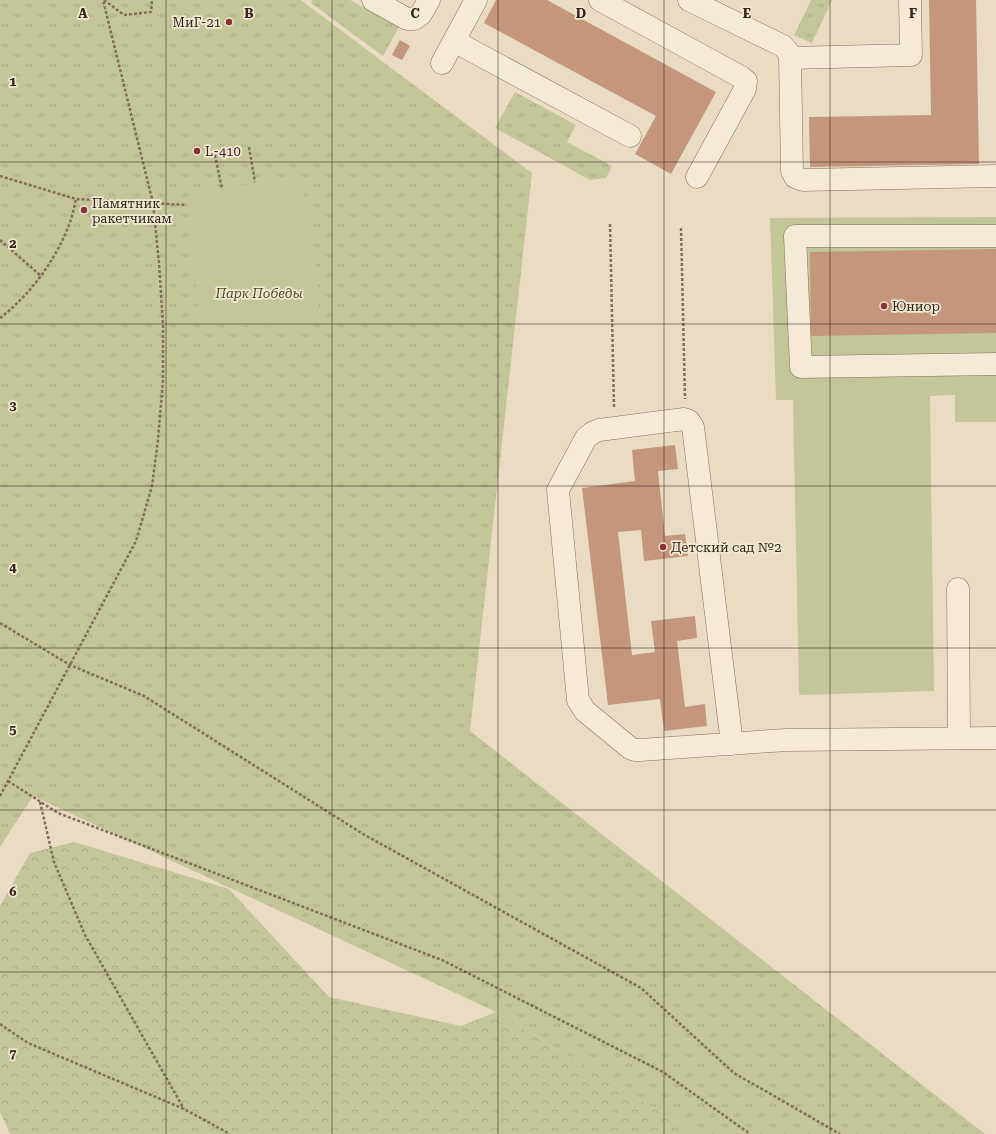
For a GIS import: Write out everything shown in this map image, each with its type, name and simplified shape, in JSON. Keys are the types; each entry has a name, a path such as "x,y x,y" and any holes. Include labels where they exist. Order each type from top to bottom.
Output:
{"street":[{"path":"373,0 407,19 414,18 421,14 429,0"},
{"path":"442,63 476,0"},
{"path":"600,0 746,81 745,89 697,177"},
{"path":"689,0 783,46 789,55 792,171 795,177 803,180 996,176"},
{"path":"789,55 911,55 910,0"},
{"path":"454,41 630,136"},
{"path":"996,236 795,236 801,367 996,364"},
{"path":"732,744 693,427 686,419 592,432 586,438 558,490 578,700 585,711 635,750 732,744 786,740 996,738"},
{"path":"958,589 959,738"}],"path":[{"path":"103,0 124,15 151,12 152,0"},
{"path":"0,796 136,541 152,486 158,440 163,380 162,308 153,203 103,0"},
{"path":"249,147 255,182"},
{"path":"215,155 222,189"},
{"path":"0,176 76,199 187,205"},
{"path":"0,318 41,276 57,251 69,225 76,199"},
{"path":"610,224 615,428"},
{"path":"681,228 686,419"},
{"path":"0,240 41,276"},
{"path":"0,623 70,665 144,696 363,834 641,988 734,1073 840,1134"},
{"path":"8,781 58,813 442,960 664,1072 750,1134"},
{"path":"40,802 54,862 85,935 184,1109"},
{"path":"0,1024 28,1044 184,1109 230,1134"}],"green space":[{"name":"Парк Победы","path":"0,0 301,0 532,173 470,731 985,1134 697,1134 496,1012 33,796 0,847"},
{"path":"312,0 350,0 399,27 383,56 311,3"},
{"path":"811,0 832,0 812,43 794,35"},
{"path":"515,92 576,125 567,142 612,166 606,178 590,180 495,128"},
{"path":"287,178 301,189 308,206 320,303 316,312 304,323 295,327 200,324 187,197 222,189"},
{"path":"996,217 996,422 955,422 955,395 930,396 934,691 799,695 793,400 776,400 770,218"},
{"path":"74,842 229,889 329,997 461,1026 496,1012 697,1134 10,1134 0,1112 0,906 30,853"}],"building":[{"path":"496,0 547,0 716,92 671,174 635,154 656,116 484,23"},
{"path":"929,0 976,0 979,164 810,167 809,117 931,115"},
{"path":"400,40 410,46 402,60 392,55"},
{"path":"996,249 996,333 811,336 810,252"},
{"path":"675,445 678,469 658,471 665,536 685,534 688,556 644,561 641,530 618,532 632,655 655,652 651,621 695,616 697,638 677,641 685,707 705,704 707,726 664,731 660,699 608,705 582,488 635,481 632,450"}],"place":[{"name":"МиГ-21","path":"229,22"},
{"name":"L-410","path":"197,151"},
{"name":"Памятник ракетчикам","path":"84,210"},
{"name":"Юниор","path":"884,306"},
{"name":"Детский сад №2","path":"663,547"}]}
